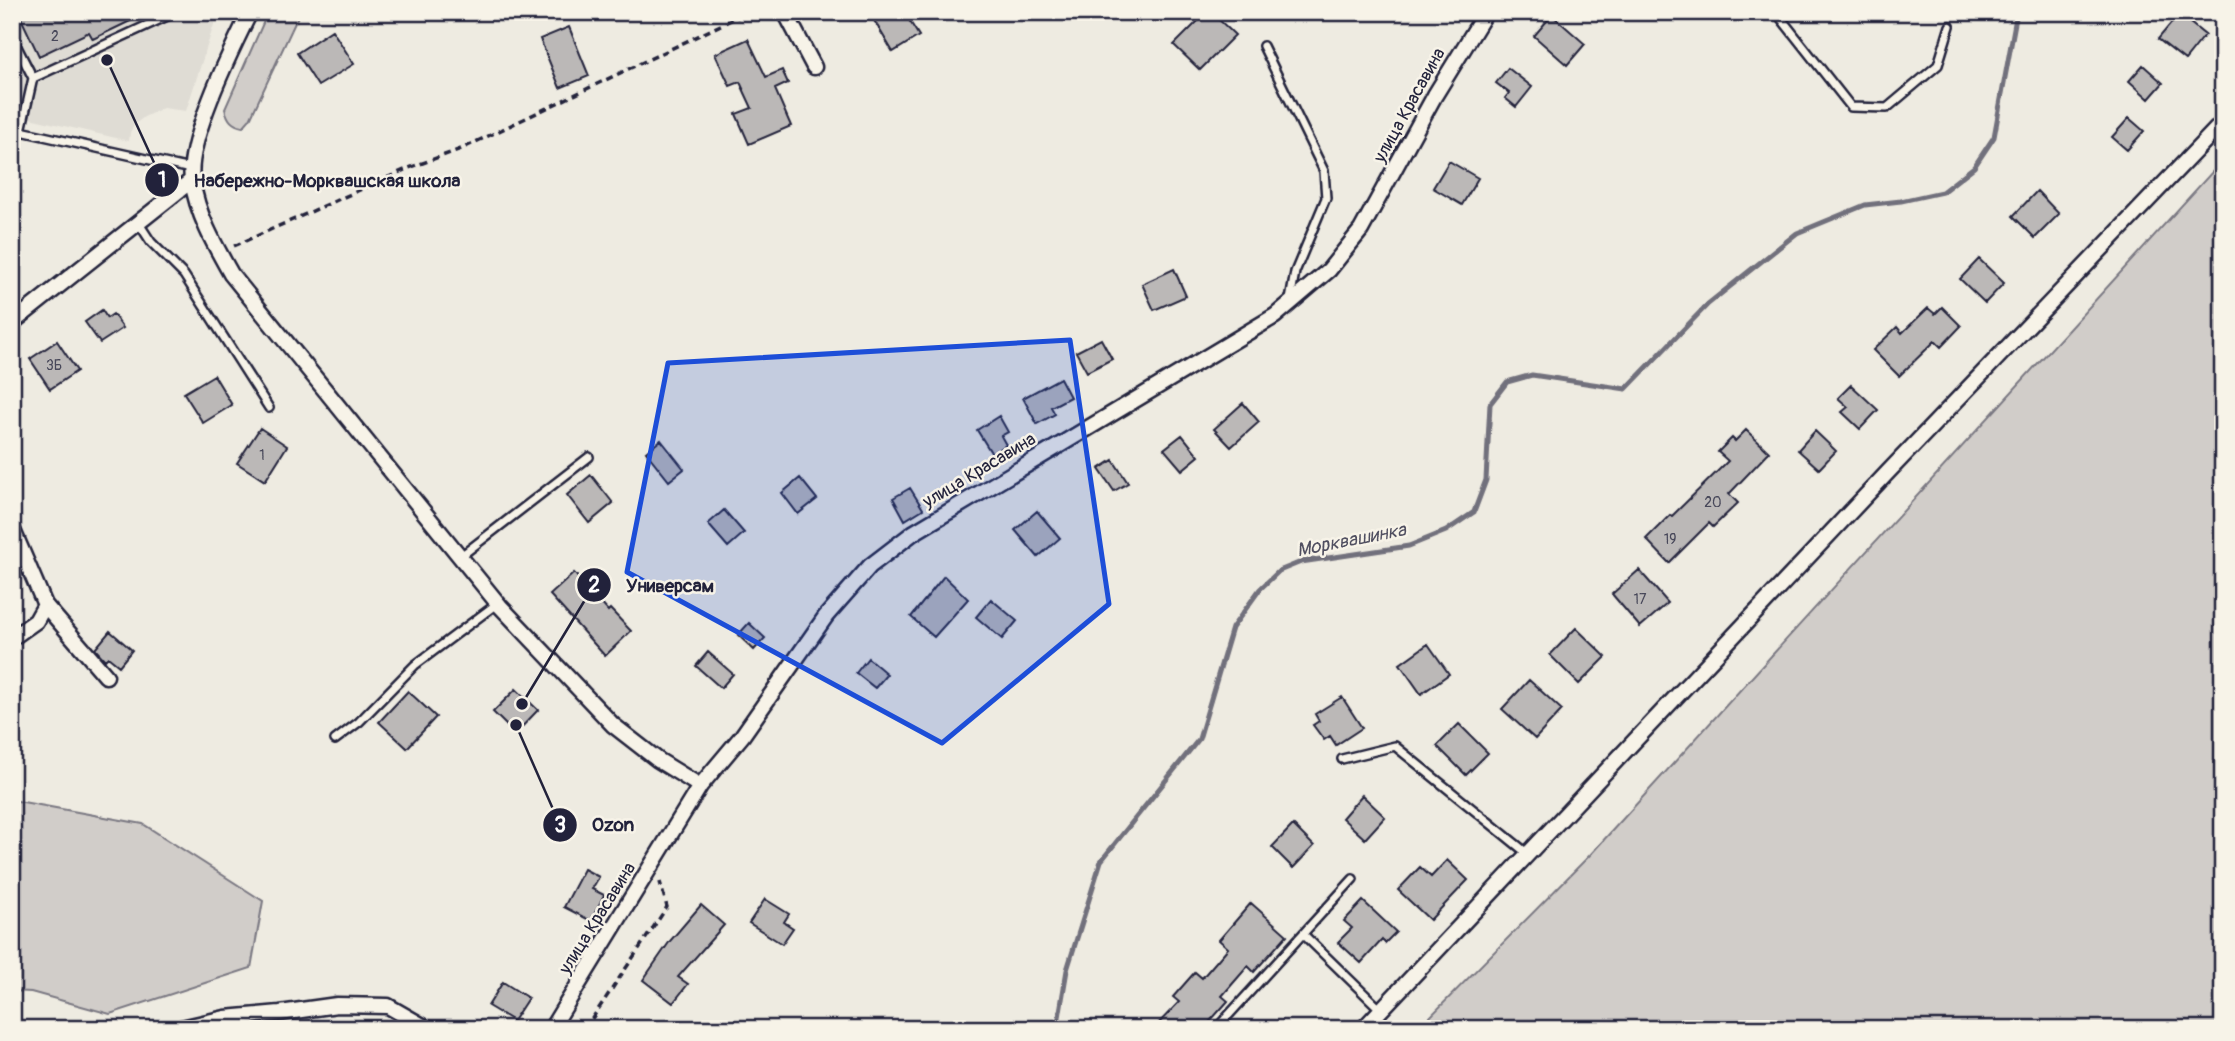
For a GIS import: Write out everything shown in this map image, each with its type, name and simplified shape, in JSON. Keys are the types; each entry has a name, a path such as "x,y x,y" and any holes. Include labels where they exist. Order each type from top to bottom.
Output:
{"street":[{"path":"785,12 814,67"},
{"name":"улица Красавина","path":"551,1029 700,786 742,736 826,616 870,566 913,533 1275,316 1329,270 1362,230 1435,95 1486,12"},
{"path":"244,14 197,140 192,175 204,225 231,274 498,603 613,725 658,760 700,786"},
{"path":"1363,1029 2223,122"},
{"path":"12,323 192,175"},
{"path":"12,528 45,605 106,676"},
{"path":"12,638 36,621 45,605"},
{"path":"177,1029 225,1018 337,1005 388,1006 428,1029"}],"lane":[{"path":"33,78 176,12"},
{"path":"1776,12 1851,107 1887,108 1938,65 1950,26"},
{"path":"12,37 33,78 21,131"},
{"path":"1263,46 1324,171 1326,198 1295,272 1289,304"},
{"path":"12,129 192,175"},
{"path":"138,221 151,242 184,275 269,408"},
{"path":"461,556 589,457"},
{"path":"335,740 359,722 415,665 498,603"},
{"path":"1342,759 1395,746 1528,854"},
{"path":"1216,1029 1353,879"},
{"path":"1303,934 1381,1010"}],"path":[{"path":"219,252 410,168 461,149 748,12"},
{"path":"585,1029 667,907 655,860"}],"highlighted area":[{"path":"1070,340 1109,604 942,743 627,572 668,363"}],"shaded area":[{"path":"12,12 218,12 186,111 163,108 144,117 130,132 129,141 12,114"},
{"path":"268,12 300,12 250,119 243,127 231,121 225,109"},
{"path":"2223,160 2223,1029 1418,1029 1590,855"},
{"path":"12,800 143,824 263,901 251,968 110,1014 31,992 12,991"}],"building":[{"path":"18,12 149,12 93,39 89,32 39,56"},
{"path":"869,12 904,12 919,36 893,52"},
{"path":"1207,12 1211,12 1235,35 1200,70 1174,45"},
{"path":"2179,14 2205,35 2185,60 2158,39"},
{"path":"1552,15 1585,44 1567,65 1534,36"},
{"path":"569,27 589,76 560,88 540,39"},
{"path":"332,30 354,64 318,86 297,53"},
{"path":"748,39 766,77 782,70 788,83 775,89 791,126 749,144 736,114 752,108 740,82 730,86 715,54"},
{"path":"2143,65 2163,83 2149,99 2129,81"},
{"path":"1508,68 1532,87 1516,107 1505,98 1509,93 1496,83"},
{"path":"2129,118 2144,131 2127,150 2112,137"},
{"path":"1449,161 1478,178 1462,205 1433,188"},
{"path":"2037,191 2059,214 2035,238 2013,216"},
{"path":"1979,259 2004,283 1985,303 1960,279"},
{"path":"1174,269 1186,296 1154,310 1142,284"},
{"path":"1942,307 1961,326 1941,347 1935,341 1899,376 1873,350 1897,327 1902,333 1928,308 1935,314"},
{"path":"102,310 107,318 113,314 123,328 100,343 85,322"},
{"path":"1101,339 1112,359 1087,372 1076,352"},
{"path":"57,341 77,371 50,389 30,359"},
{"path":"214,375 232,405 203,423 184,393"},
{"path":"1060,378 1070,397 1051,407 1055,414 1037,424 1023,398"},
{"path":"1851,385 1878,410 1860,429 1842,412 1848,407 1838,398"},
{"path":"1243,403 1259,422 1231,447 1214,429"},
{"path":"999,416 1008,432 1001,436 1006,445 992,454 977,430"},
{"path":"260,428 287,446 265,481 237,463"},
{"path":"1746,430 1769,452 1729,494 1738,503 1713,527 1709,523 1669,563 1646,539 1728,461 1718,452 1732,438 1735,441"},
{"path":"1815,431 1836,451 1819,469 1798,450"},
{"path":"1182,435 1199,456 1182,470 1164,449"},
{"path":"661,440 684,469 669,481 646,452"},
{"path":"1113,460 1128,483 1114,491 1099,469"},
{"path":"591,475 613,503 589,523 567,495"},
{"path":"800,478 817,499 798,514 782,493"},
{"path":"910,488 923,509 905,520 893,498"},
{"path":"724,510 744,533 728,547 708,524"},
{"path":"1037,511 1060,538 1038,557 1015,530"},
{"path":"1639,570 1668,603 1640,627 1612,594"},
{"path":"574,573 608,611 610,609 631,631 605,656 550,595"},
{"path":"944,576 968,599 934,637 911,617"},
{"path":"991,599 1017,621 1002,639 976,617"},
{"path":"749,623 765,638 754,650 738,635"},
{"path":"1576,628 1606,657 1579,684 1550,655"},
{"path":"110,631 132,650 119,666 108,657 105,660 95,649"},
{"path":"1428,644 1449,674 1421,694 1400,664"},
{"path":"708,652 733,674 721,688 696,666"},
{"path":"868,658 887,674 875,688 856,673"},
{"path":"1529,680 1562,710 1535,739 1502,709"},
{"path":"516,689 538,710 515,734 493,712"},
{"path":"408,691 436,717 407,748 379,722"},
{"path":"1342,697 1362,728 1336,745 1330,736 1324,740 1313,725 1319,721 1315,714"},
{"path":"1459,724 1488,753 1466,775 1437,746"},
{"path":"1362,795 1385,817 1365,839 1342,818"},
{"path":"1293,825 1314,846 1293,868 1272,847"},
{"path":"1447,860 1468,880 1430,920 1398,890 1420,867 1431,877"},
{"path":"584,869 599,877 592,889 604,895 591,921 564,907"},
{"path":"765,899 789,914 784,922 793,928 782,944 749,923"},
{"path":"1363,901 1396,932 1385,943 1382,940 1361,963 1338,942 1352,928 1344,921"},
{"path":"1251,903 1287,935 1254,972 1248,966 1222,996 1228,1001 1203,1029 1153,1029 1179,1002 1173,997 1195,972 1202,978 1228,948 1219,940"},
{"path":"701,905 724,925 678,977 688,984 673,1003 643,980 670,941"},
{"path":"503,982 528,998 513,1021 488,1006"}],"waterway":[{"name":"Морквашинка","path":"1057,1029 1067,970 1101,861 1199,739 1232,628 1260,589 1279,571 1301,562 1409,546 1446,531 1474,512 1486,480 1490,404 1507,382 1532,375 1626,389 1708,304 1797,233 1865,205 1942,192 1974,167 1994,137 2017,12"}],"place":[{"name":"Набережно-Морквашская школа","path":"107,60"},
{"name":"Универсам","path":"522,704"},
{"name":"Ozon","path":"516,725"}]}
